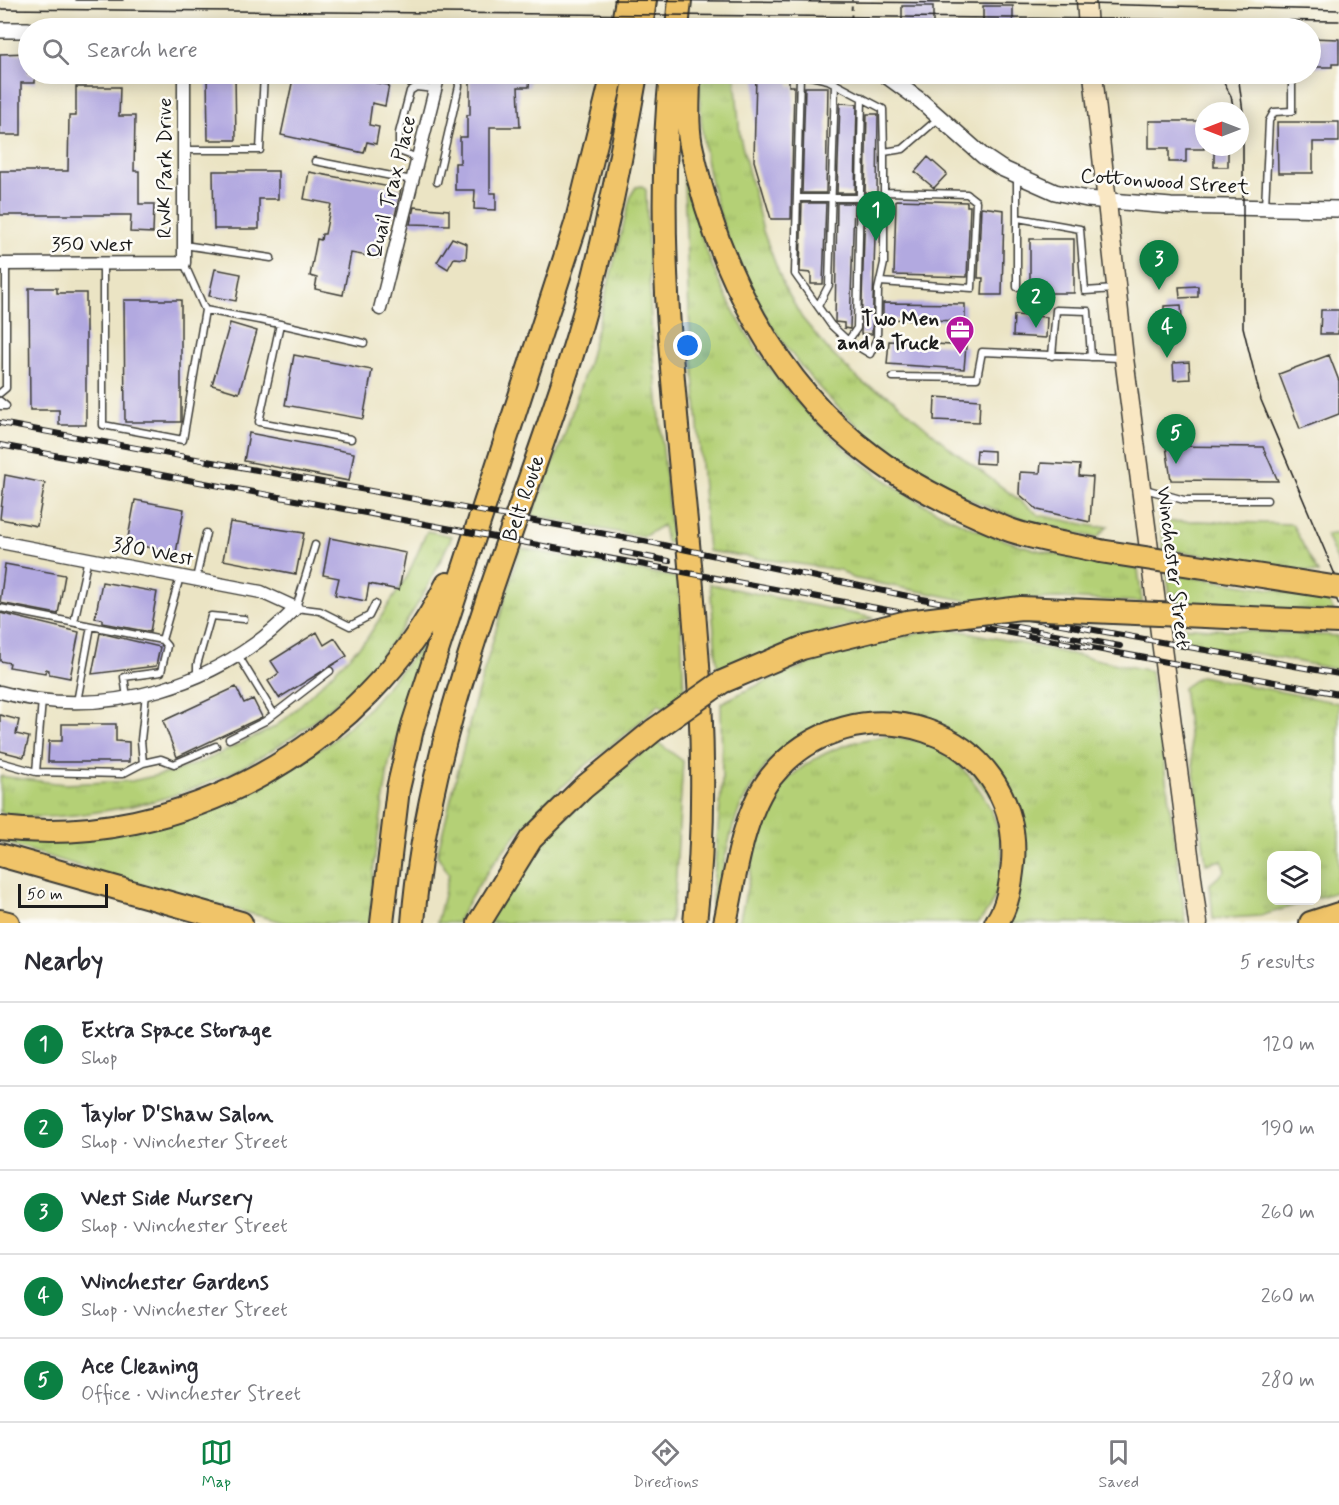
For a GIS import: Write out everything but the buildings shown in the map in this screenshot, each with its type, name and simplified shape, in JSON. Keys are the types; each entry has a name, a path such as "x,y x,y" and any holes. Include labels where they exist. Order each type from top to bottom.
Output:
{"highway":[{"path":"624,18 627,0"},
{"path":"643,18 645,0"},
{"path":"678,18 680,0"},
{"path":"690,18 692,0"},
{"path":"382,923 396,800 413,725 576,224 611,84"},
{"name":"Belt Route","path":"412,923 429,813 447,732 469,655 571,359 608,217 634,84"},
{"path":"671,84 665,140 666,247 671,345 696,602 701,696 701,805 695,922"},
{"path":"688,84 691,148 712,222 737,289 778,357 820,409 872,456 940,499 1010,530 1100,550 1339,588"},
{"path":"0,828 23,831 100,828 158,816 254,780 303,752 349,713 400,659 434,609 454,570 508,432"},
{"path":"479,923 531,839 583,788 654,730 722,682 792,652 907,622 1021,608 1339,622"},
{"path":"725,923 745,828 771,778 803,747 838,728 872,723 903,724 937,733 986,769 1007,806 1014,847 1012,878 1001,916 996,923"},
{"path":"0,855 241,923"},
{"path":"1311,923 1339,914"},
{"path":"0,921 8,923"}],"main road":[{"path":"1086,0 1087,18"},
{"name":"Winchester Street","path":"1094,84 1124,358 1198,923"}],"street":[{"path":"0,30 18,30"},
{"name":"RWK Park Drive","path":"184,84 184,263"},
{"name":"Quail Trax Place","path":"380,309 436,84"},
{"name":"Cottonwood Street","path":"896,84 967,144 1017,176 1070,196 1171,206 1339,209"},
{"name":"350 West","path":"3,264 184,263"},
{"name":"380 West","path":"0,542 261,592 296,608"},
{"path":"0,692 42,700 77,702 146,694 197,675 238,654 262,640 296,608"}],"lane":[{"path":"184,150 260,150 263,84"},
{"path":"437,182 459,84"},
{"path":"801,84 795,273 831,325 848,341 870,354 877,338 880,282 884,263 883,109 834,84 830,285 818,306"},
{"path":"1265,208 1269,121 1274,112 1292,111 1293,84"},
{"path":"418,158 399,151 399,133 410,91 416,87 435,90"},
{"path":"848,341 857,328 862,97"},
{"path":"884,152 903,148 939,118"},
{"path":"315,161 412,180"},
{"path":"1017,176 1017,287"},
{"path":"797,198 967,194 976,201 972,288 880,282"},
{"path":"1018,218 1080,229 1085,291 1116,289"},
{"path":"184,245 271,258"},
{"path":"103,263 103,424 183,440 205,310 184,263"},
{"path":"0,393 6,388 3,264"},
{"path":"205,310 364,343"},
{"path":"1053,356 1056,310 1088,311 1091,357"},
{"path":"280,324 259,422 351,439"},
{"path":"893,377 977,378 982,352 1124,358"},
{"path":"0,401 6,406 0,406"},
{"path":"1142,488 1184,500 1268,500"},
{"path":"196,579 206,533"},
{"path":"315,545 296,608 320,611 350,626 369,616 375,604"},
{"path":"74,622 88,558"},
{"path":"162,640 180,576"},
{"path":"0,608 162,640 167,646 161,672 165,688"},
{"path":"197,675 197,665 211,616 244,619"},
{"path":"77,702 91,626"},
{"path":"238,654 274,714"},
{"path":"229,739 274,714 330,671"},
{"path":"127,698 124,677 161,672"},
{"path":"143,763 141,740 146,694"},
{"path":"36,772 42,700"},
{"path":"0,762 36,772 122,774 143,763 161,759 174,764 216,746"}],"path":[{"path":"851,18 852,0"}],"green space":[{"path":"700,84 736,84 740,137 763,231 783,284 802,318 831,353 864,384 889,396 950,448 1039,515 1097,527 1108,526 1097,538 1012,516 963,496 906,463 854,422 809,375 770,323 739,266 717,204 703,140"},
{"path":"683,157 703,241 725,295 754,345 789,391 828,433 872,470 921,502 972,528 1041,551 1138,569 1142,602 1060,598 969,601 852,578 840,570 708,551 689,313"},
{"path":"642,186 646,190 651,325 672,544 666,542 663,525 643,537 532,516 564,436 589,360 631,195 636,187"},
{"path":"1161,522 1292,524 1318,573 1164,549"},
{"path":"427,531 452,536 429,585 412,613 385,651 354,686 319,717 282,744 241,767 199,786 154,801 68,816 41,817 0,812 0,776 64,784 132,781 172,772 204,761 273,728 289,716 366,640 408,575"},
{"path":"1339,533 1339,565 1326,535"},
{"path":"520,548 679,578 684,695 664,708 659,704 560,788 526,823 495,861 457,923 437,923 449,874 437,855 474,705"},
{"path":"1167,573 1327,598 1334,612 1171,603"},
{"path":"710,584 874,618 802,639 718,676"},
{"path":"1175,627 1339,636 1339,670 1265,655 1179,642"},
{"path":"948,628 1151,671 1186,923 1004,923 1022,838 937,726 905,715 877,713 852,717 806,734 766,765 740,807 724,862 717,923 710,923 722,781 721,703 775,677 831,656 918,633"},
{"path":"422,645 425,646 389,763 374,863 370,923 287,923 133,883 0,841 0,837 77,838 326,746 366,711"},
{"path":"1200,676 1339,703 1339,891 1321,897 1321,851 1267,851 1267,905 1296,905 1260,916 1213,919 1210,884 1225,871 1222,860 1206,864 1183,688"},
{"path":"886,736 920,741 939,749 959,765 989,806 998,829 1002,853 1001,877 993,901 978,923 739,923 758,828 769,804 781,788 794,774 828,752 846,745"},
{"path":"657,742 683,761 675,891 670,923 483,923 538,845 594,790"}],"tram line":[{"path":"76,0 123,0"},
{"path":"614,0 1086,4 1339,10"},
{"path":"0,9 1004,18"},
{"path":"1321,21 1339,21"},
{"path":"1224,84 1232,102"},
{"path":"1239,84 1243,112 1243,327 1261,400 1339,584"},
{"path":"1327,577 1339,605"}],"railway":[{"path":"0,423 644,541 922,599 1339,674"},
{"path":"0,445 1339,694"},
{"path":"622,552 669,561"},
{"path":"952,615 1120,646"}],"place":[{"name":"Extra Space Storage","path":"876,241"},
{"name":"West Side Nursery","path":"1159,290"},
{"name":"Taylor D'Shaw Salon","path":"1036,328"},
{"name":"Two Men and a Truck","path":"960,356"},
{"name":"Winchester Gardens","path":"1167,358"},
{"name":"Ace Cleaning","path":"1176,464"}]}
